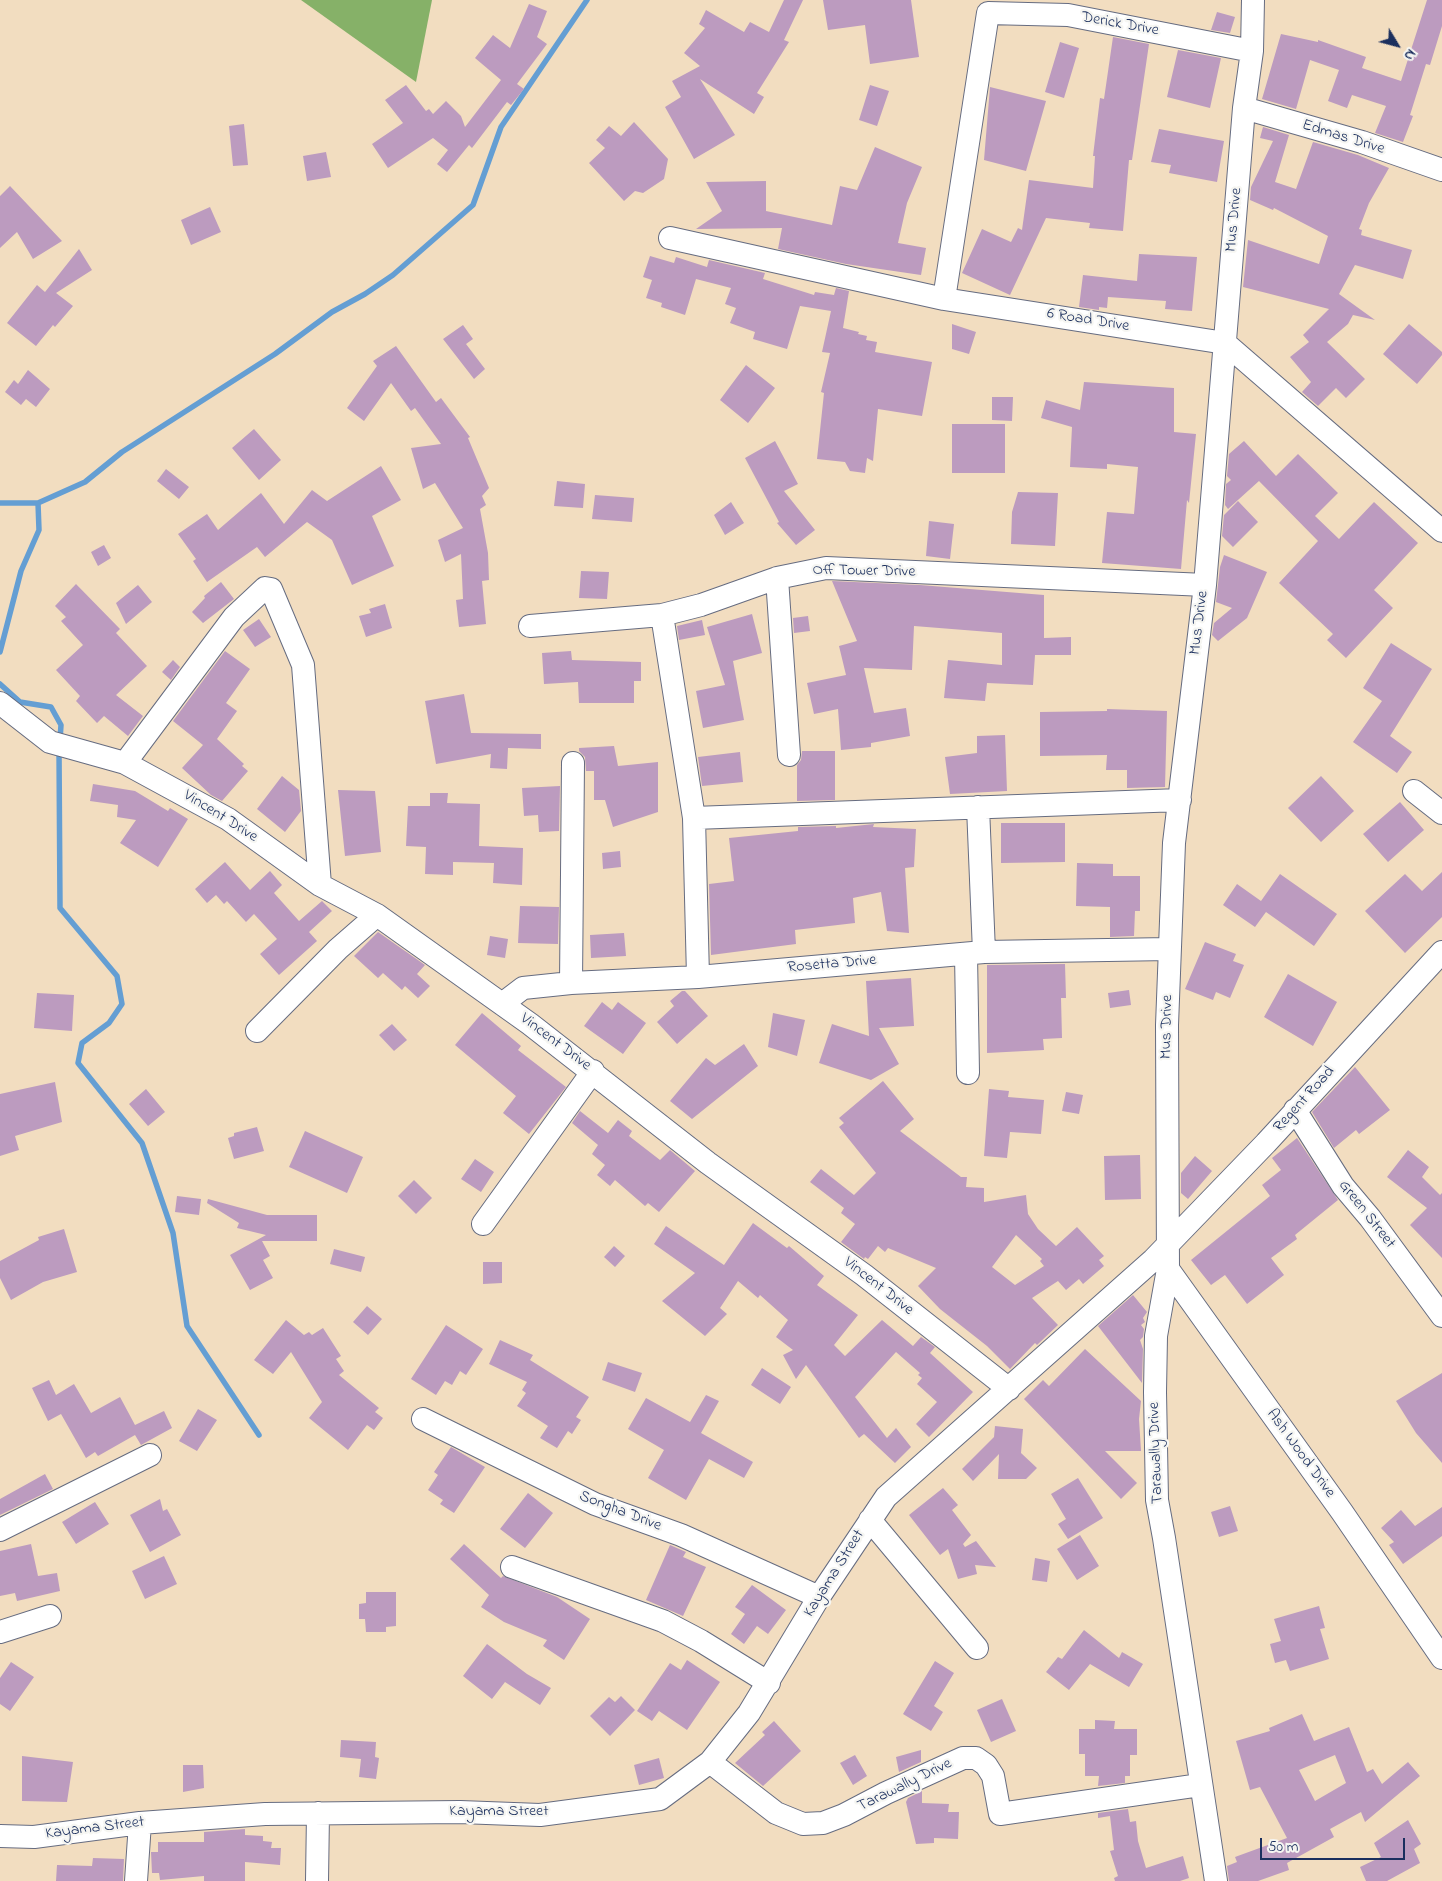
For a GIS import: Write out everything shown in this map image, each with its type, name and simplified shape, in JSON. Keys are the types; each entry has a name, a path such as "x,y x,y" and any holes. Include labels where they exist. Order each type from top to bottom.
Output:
{"street":[{"name":"Mus Drive","path":"1167,1258 1169,949 1174,843 1204,585 1244,108 1252,50 1253,0"},
{"name":"Derick Drive","path":"944,299 988,13 1068,15 1252,50"},
{"name":"Edmas Drive","path":"1244,108 1362,142 1442,170"},
{"name":"6 Road Drive","path":"670,238 944,299 1225,343"},
{"path":"1225,343 1442,531"},
{"name":"Off Tower Drive","path":"530,626 662,615 701,605 777,578 826,568 1204,585"},
{"path":"777,578 788,755"},
{"path":"125,763 234,617 265,588 270,589 303,665 320,885"},
{"path":"662,615 694,818 698,977"},
{"name":"Vincent Drive","path":"0,703 60,746 125,763 228,819 320,885 378,915 592,1071 708,1163 864,1275 1009,1389"},
{"path":"572,983 573,764"},
{"path":"1414,791 1442,813"},
{"path":"694,818 1180,800"},
{"path":"968,1073 975,953 978,807"},
{"path":"257,1032 338,949 378,915"},
{"name":"Rosetta Drive","path":"502,1004 523,988 572,983 698,977 975,953 1169,949"},
{"name":"Regent Road","path":"1167,1258 1295,1110 1440,959"},
{"path":"483,1224 592,1071"},
{"name":"Green Street","path":"1295,1110 1343,1186 1370,1218 1442,1316"},
{"name":"Kayama Street","path":"0,1836 34,1837 140,1823 265,1814 460,1812 540,1815 660,1799 710,1762 749,1713 819,1597 878,1507 1009,1389 1167,1258"},
{"name":"Ash Wood Drive","path":"1167,1258 1442,1658"},
{"name":"Tarawally Drive","path":"1167,1258 1156,1336 1157,1500 1216,1881"},
{"name":"Songha Drive","path":"423,1420 596,1504 681,1535 819,1597"},
{"path":"0,1530 150,1454"},
{"path":"878,1507 977,1648"},
{"path":"512,1567 663,1621 701,1641 768,1683"},
{"path":"0,1632 50,1616"},
{"name":"Tarawally Drive","path":"710,1762 776,1814 803,1824 823,1823 844,1815 886,1793 962,1758 976,1758 986,1765 992,1776 1000,1814 1200,1785"},
{"path":"317,1881 318,1813"},
{"path":"136,1881 140,1823"}],"green space":[{"path":"301,0 432,0 416,82"}],"building":[{"path":"784,0 803,0 784,40 789,42 757,93 764,97 754,114 700,79 735,135 694,159 665,107 681,97 672,81 700,66 684,53 705,28 699,24 706,10 744,32 750,22 769,32"},
{"path":"823,0 911,0 919,57 870,64 865,25 828,30"},
{"path":"1427,0 1442,0 1442,26 1430,65 1426,64 1410,115 1413,116 1403,142 1375,133 1386,106 1352,95 1347,108 1328,101 1339,70 1310,60 1296,109 1262,99 1281,34 1318,42 1318,40 1366,57 1362,68 1401,81"},
{"path":"529,4 547,11 537,37 547,44 517,84 524,89 511,105 507,102 472,148 469,145 447,172 437,164 448,150 433,138 388,168 372,144 403,123 385,100 406,85 426,111 429,109 433,114 446,101 461,116 465,127 501,80 475,58 493,35 510,48"},
{"path":"1217,12 1235,17 1230,33 1211,30"},
{"path":"1113,37 1149,44 1132,160 1129,160 1123,231 1089,228 1090,223 1046,218 1010,295 962,273 982,229 1011,242 1018,228 1022,230 1029,180 1093,188 1095,156 1093,156 1100,98 1104,99"},
{"path":"1060,42 1079,48 1064,98 1045,92"},
{"path":"1178,50 1221,58 1210,108 1167,97"},
{"path":"870,85 889,91 877,126 859,120"},
{"path":"990,87 1046,101 1026,171 984,160"},
{"path":"634,122 668,159 664,179 643,193 635,191 624,201 589,163 605,148 596,140 609,126 621,136"},
{"path":"244,124 248,165 233,166 229,126"},
{"path":"1263,127 1289,135 1275,182 1296,189 1313,142 1358,155 1389,168 1369,203 1359,229 1362,230 1361,235 1412,250 1403,279 1355,265 1339,294 1375,320 1353,315 1348,324 1327,342 1365,379 1346,398 1336,388 1318,406 1302,392 1311,382 1290,357 1309,342 1303,335 1329,309 1243,287 1248,240 1319,264 1328,236 1274,208 1273,210 1250,200 1251,187 1273,141 1260,138"},
{"path":"1159,129 1224,141 1217,182 1169,173 1171,165 1151,162"},
{"path":"875,147 922,167 907,203 898,243 926,248 921,275 846,264 778,249 782,228 696,229 722,211 706,182 766,181 766,211 832,225 840,186 857,190"},
{"path":"326,152 331,177 307,181 303,156"},
{"path":"10,186 62,241 33,259 17,232 0,248 0,196"},
{"path":"210,207 221,232 191,245 181,220"},
{"path":"79,249 92,270 56,293 73,306 55,327 53,325 36,346 7,323 37,285 45,292"},
{"path":"1139,254 1197,257 1192,311 1165,309 1166,301 1108,297 1107,308 1099,307 1099,310 1079,307 1083,275 1137,281"},
{"path":"650,256 674,263 676,257 707,267 709,260 765,273 763,279 814,295 815,292 834,295 836,288 849,291 843,328 859,332 858,334 867,336 866,340 877,342 875,352 932,362 922,416 878,409 873,461 867,458 865,473 850,471 845,462 817,459 824,393 821,392 830,353 822,352 831,311 800,306 787,349 753,339 755,332 730,323 736,308 725,304 731,288 696,279 685,315 661,307 662,303 646,298 652,280 643,277"},
{"path":"952,324 976,332 969,354 952,349"},
{"path":"1409,324 1442,352 1442,355 1417,384 1383,354"},
{"path":"463,325 473,339 466,344 485,369 474,379 443,339"},
{"path":"396,346 436,402 441,398 470,437 468,438 489,488 482,496 486,505 480,509 488,553 489,580 482,581 486,624 459,627 456,600 463,599 461,554 445,562 438,540 463,528 435,483 423,489 411,448 441,444 415,408 411,411 391,383 364,421 347,408 377,366 373,361"},
{"path":"746,365 775,388 748,423 720,400"},
{"path":"28,370 50,389 36,407 26,399 21,405 5,392 14,380 18,384"},
{"path":"1084,382 1174,388 1174,432 1196,434 1189,503 1187,500 1181,569 1102,563 1107,512 1134,514 1138,467 1107,464 1107,469 1070,467 1072,427 1041,418 1046,400 1080,410"},
{"path":"992,397 1013,397 1012,421 992,420"},
{"path":"952,424 1005,424 1005,473 952,473"},
{"path":"254,429 281,460 259,480 232,448"},
{"path":"775,441 798,484 784,491 815,530 796,545 777,523 779,522 745,458"},
{"path":"1244,441 1276,476 1298,454 1338,493 1315,516 1339,539 1374,502 1418,543 1374,590 1393,608 1346,658 1327,640 1333,634 1279,583 1318,541 1259,481 1228,509 1225,505 1226,484 1231,480 1227,476 1229,454"},
{"path":"381,466 401,500 372,516 394,566 352,585 332,540 307,522 265,557 257,547 207,582 193,561 196,559 178,534 207,514 218,530 261,493 284,524 312,490 327,501"},
{"path":"166,469 189,487 179,499 157,481"},
{"path":"557,481 585,484 583,508 554,506"},
{"path":"1018,492 1058,493 1055,546 1011,544 1012,512"},
{"path":"595,495 634,498 632,522 592,519"},
{"path":"1238,501 1258,522 1233,547 1222,536 1224,515"},
{"path":"731,502 744,523 725,535 714,515"},
{"path":"929,521 954,524 950,559 926,556"},
{"path":"104,545 111,558 98,566 91,552"},
{"path":"1224,555 1267,572 1247,618 1218,641 1212,635 1214,623 1232,608 1216,602 1220,567"},
{"path":"581,571 609,572 607,599 579,598"},
{"path":"832,581 920,585 1044,595 1044,638 1071,637 1071,655 1035,655 1033,685 987,683 985,701 944,698 948,660 1002,665 1002,633 914,626 912,670 864,668 874,713 906,708 910,736 871,743 871,747 841,750 838,709 814,714 807,683 846,675 839,646 857,641"},
{"path":"221,582 234,599 203,623 192,612 205,598 204,596"},
{"path":"76,584 120,629 116,633 147,666 116,695 143,716 128,736 104,716 97,723 76,701 80,696 56,670 83,645 61,621 66,617 55,606"},
{"path":"138,585 152,602 126,624 116,603"},
{"path":"385,604 392,628 366,637 359,616 371,613 369,609"},
{"path":"752,614 762,653 733,661 744,720 703,728 696,691 725,685 707,627"},
{"path":"808,616 810,631 794,633 793,618"},
{"path":"259,619 271,637 255,647 243,630"},
{"path":"702,620 705,635 679,640 677,626"},
{"path":"1391,643 1432,669 1390,736 1412,752 1397,773 1353,742 1382,701 1363,688"},
{"path":"225,651 250,669 226,703 237,711 217,739 244,764 242,766 248,771 222,801 211,795 182,768 203,745 173,721"},
{"path":"571,651 572,660 641,662 641,681 634,681 634,703 579,703 578,682 544,684 542,653"},
{"path":"173,660 180,667 171,680 162,672"},
{"path":"464,694 471,733 541,734 541,749 508,748 507,769 490,768 491,754 436,764 425,701"},
{"path":"1107,709 1167,711 1165,787 1127,788 1127,770 1106,770 1107,755 1040,756 1040,712 1107,711"},
{"path":"1005,735 1007,791 950,794 945,757 977,753 977,736"},
{"path":"614,746 618,766 658,762 658,812 613,827 605,800 594,800 594,771 586,771 585,757 579,751 579,748"},
{"path":"802,751 835,751 835,800 797,801 797,765 801,760"},
{"path":"740,752 743,782 702,786 698,757"},
{"path":"282,776 299,790 301,811 285,832 257,809"},
{"path":"1321,776 1354,811 1321,842 1288,808"},
{"path":"93,784 135,791 168,811 170,808 188,819 158,867 120,843 136,820 117,817 118,805 90,801"},
{"path":"560,786 559,831 539,832 538,815 524,816 522,788"},
{"path":"338,790 375,791 381,852 345,856"},
{"path":"430,793 448,793 447,803 480,804 479,846 523,848 522,885 493,883 494,863 453,862 453,875 425,874 426,847 406,846 408,806 430,806"},
{"path":"1400,802 1424,830 1388,862 1363,834"},
{"path":"1001,823 1065,823 1065,862 1001,863"},
{"path":"874,824 873,827 916,829 914,867 905,868 909,933 887,931 881,892 853,898 855,923 795,930 796,944 711,955 709,884 734,881 729,838 798,831 798,827 836,826 836,828"},
{"path":"620,851 621,867 603,869 602,853"},
{"path":"225,862 250,890 270,871 282,885 274,893 299,921 322,901 332,911 309,932 317,941 279,975 260,954 277,939 254,914 246,922 227,901 224,904 216,895 207,903 195,889"},
{"path":"1077,863 1113,864 1113,876 1140,876 1140,911 1135,911 1134,936 1110,937 1110,907 1076,906"},
{"path":"1442,872 1442,917 1405,953 1365,911 1405,874 1422,891"},
{"path":"1280,874 1337,914 1314,946 1266,912 1255,927 1223,905 1237,884 1261,901"},
{"path":"520,906 559,907 558,944 518,943"},
{"path":"378,932 425,965 417,974 430,986 418,998 405,986 402,990 383,973 378,978 354,956"},
{"path":"624,933 626,956 591,958 590,935"},
{"path":"490,936 508,939 505,958 487,955"},
{"path":"1205,942 1236,954 1233,961 1244,965 1230,998 1216,992 1213,1000 1185,989"},
{"path":"1065,964 1066,998 1061,998 1062,1038 1043,1039 1044,1050 987,1053 987,965"},
{"path":"1288,974 1337,1002 1313,1046 1264,1017"},
{"path":"911,978 914,1026 879,1028 899,1064 871,1080 819,1063 832,1024 869,1036 866,981"},
{"path":"1129,990 1131,1005 1110,1008 1108,993"},
{"path":"682,991 685,991 708,1016 677,1044 657,1022 674,1006 670,1001"},
{"path":"37,993 74,995 72,1031 34,1028"},
{"path":"602,1002 612,1010 618,1002 646,1023 623,1054 584,1026"},
{"path":"482,1013 521,1046 518,1050 566,1087 529,1134 503,1113 516,1096 455,1045"},
{"path":"773,1013 805,1020 797,1056 768,1047"},
{"path":"392,1024 407,1040 394,1051 379,1035"},
{"path":"744,1044 758,1066 692,1119 670,1101 706,1058 715,1065"},
{"path":"1355,1067 1390,1110 1359,1134 1356,1130 1334,1148 1312,1112"},
{"path":"883,1081 914,1119 900,1131 961,1177 967,1177 966,1187 984,1188 984,1202 1026,1195 1028,1214 1038,1229 1056,1246 1077,1227 1104,1256 1099,1260 1104,1266 1083,1284 1079,1279 1066,1290 1058,1281 1032,1298 1058,1325 1037,1345 1035,1343 1010,1369 987,1346 940,1309 918,1286 936,1268 888,1248 885,1252 878,1246 868,1259 865,1257 864,1259 841,1242 855,1224 841,1213 844,1208 810,1182 821,1169 854,1195 876,1173 839,1127 844,1123 839,1118","holes":["1016,1235 1042,1259 1040,1261 1044,1266 1015,1285 992,1267"]},
{"path":"55,1082 62,1122 15,1136 19,1150 0,1156 0,1094"},
{"path":"146,1089 165,1112 148,1126 129,1104"},
{"path":"989,1089 1009,1091 1008,1097 1044,1100 1041,1134 1010,1132 1007,1158 984,1156"},
{"path":"1066,1092 1083,1095 1079,1114 1062,1111"},
{"path":"580,1111 608,1133 618,1120 632,1131 629,1136 660,1160 670,1150 695,1171 659,1212 648,1203 645,1206 615,1180 610,1186 597,1175 605,1165 592,1154 598,1145 572,1123"},
{"path":"257,1127 264,1151 234,1159 228,1138 234,1136 234,1133"},
{"path":"305,1131 363,1157 347,1193 289,1167"},
{"path":"1297,1138 1338,1200 1295,1235 1297,1239 1271,1258 1284,1275 1247,1304 1225,1275 1211,1285 1191,1260 1270,1196 1262,1185 1281,1170 1272,1158"},
{"path":"1408,1150 1429,1167 1422,1177 1440,1195 1442,1193 1442,1258 1410,1225 1427,1208 1387,1177"},
{"path":"1140,1155 1141,1199 1105,1200 1104,1156"},
{"path":"1195,1156 1212,1171 1188,1199 1181,1193 1181,1173"},
{"path":"475,1159 494,1172 481,1192 461,1179"},
{"path":"414,1180 432,1198 416,1214 398,1196"},
{"path":"177,1196 201,1199 199,1215 175,1212"},
{"path":"208,1199 267,1215 317,1215 317,1241 262,1241 270,1256 263,1260 273,1278 250,1290 230,1255 266,1235 237,1228 239,1223 207,1203"},
{"path":"753,1223 787,1248 789,1246 824,1276 817,1285 858,1315 834,1345 845,1356 882,1320 913,1346 921,1337 935,1347 930,1353 973,1392 929,1437 916,1424 937,1402 917,1384 922,1378 918,1375 920,1373 896,1352 855,1397 887,1438 896,1428 911,1447 895,1463 864,1434 859,1438 806,1365 796,1379 783,1355 793,1350 776,1337 788,1320 760,1295 758,1298 738,1281 720,1308 727,1314 705,1336 662,1301 695,1273 654,1244 666,1226 724,1265"},
{"path":"64,1229 77,1272 43,1282 11,1300 0,1278 0,1261 39,1240 38,1237"},
{"path":"614,1246 625,1256 615,1267 604,1257"},
{"path":"334,1249 365,1257 361,1272 330,1264"},
{"path":"483,1262 502,1262 502,1283 483,1284"},
{"path":"1133,1295 1147,1312 1143,1318 1145,1322 1141,1325 1144,1329 1143,1337 1140,1340 1143,1349 1142,1383 1098,1326"},
{"path":"367,1306 382,1319 368,1335 353,1322"},
{"path":"286,1320 304,1335 309,1332 312,1335 323,1328 341,1356 336,1359 344,1371 339,1375 379,1408 375,1412 383,1418 374,1430 367,1425 348,1450 309,1418 322,1402 291,1352 273,1374 254,1360"},
{"path":"446,1325 483,1349 466,1375 460,1371 452,1385 445,1381 436,1395 411,1379"},
{"path":"500,1340 533,1355 530,1360 589,1397 576,1417 581,1420 572,1434 568,1431 557,1448 540,1438 548,1426 517,1406 526,1393 522,1390 527,1382 489,1364"},
{"path":"1085,1349 1141,1401 1139,1419 1141,1451 1105,1451 1137,1483 1121,1499 1024,1399 1043,1380 1049,1386"},
{"path":"608,1362 642,1373 635,1392 602,1380"},
{"path":"762,1368 791,1387 780,1404 751,1385"},
{"path":"1442,1373 1442,1463 1416,1433 1396,1401"},
{"path":"49,1380 56,1395 74,1384 91,1413 120,1397 135,1425 164,1411 172,1428 141,1445 135,1435 98,1456 95,1452 86,1458 61,1414 48,1421 32,1388"},
{"path":"706,1395 719,1401 701,1433 753,1462 744,1478 709,1459 686,1500 648,1478 664,1450 628,1429 646,1398 690,1422"},
{"path":"198,1409 217,1420 197,1451 179,1441"},
{"path":"995,1426 1023,1429 1021,1453 1037,1468 1026,1479 998,1479 999,1454 973,1481 962,1469 994,1437"},
{"path":"451,1447 485,1467 454,1513 440,1504 443,1500 428,1490 438,1475 434,1472"},
{"path":"45,1474 53,1489 0,1515 0,1499"},
{"path":"1078,1478 1103,1518 1068,1539 1058,1524 1066,1519 1051,1494"},
{"path":"943,1488 958,1505 952,1510 971,1535 963,1544 965,1547 976,1541 996,1567 975,1565 977,1574 958,1579 948,1549 940,1555 909,1515"},
{"path":"528,1493 553,1513 525,1548 500,1529"},
{"path":"160,1499 163,1511 167,1509 181,1535 150,1552 130,1515"},
{"path":"95,1502 109,1524 76,1544 62,1522"},
{"path":"1230,1506 1238,1531 1219,1537 1211,1512"},
{"path":"1442,1507 1442,1536 1403,1564 1389,1545 1394,1542 1381,1528 1401,1510 1415,1526"},
{"path":"1080,1535 1099,1566 1077,1580 1057,1549"},
{"path":"31,1544 38,1576 57,1573 60,1591 17,1601 15,1593 0,1596 0,1551"},
{"path":"464,1544 501,1578 503,1576 557,1597 590,1619 564,1660 543,1646 547,1640 504,1622 481,1607 489,1595 450,1559"},
{"path":"670,1545 686,1552 683,1557 706,1567 683,1616 646,1600"},
{"path":"164,1556 177,1584 145,1599 132,1571"},
{"path":"1035,1558 1050,1561 1047,1582 1032,1580"},
{"path":"752,1585 786,1610 768,1634 757,1626 744,1644 731,1634 745,1614 735,1607"},
{"path":"366,1592 396,1592 396,1626 386,1627 386,1632 366,1632 365,1619 359,1619 359,1604 366,1603"},
{"path":"1319,1606 1325,1628 1320,1629 1329,1659 1290,1671 1286,1660 1275,1663 1270,1644 1281,1641 1274,1619"},
{"path":"1084,1630 1119,1658 1122,1652 1143,1664 1129,1687 1090,1664 1069,1690 1046,1672 1058,1657 1062,1659"},
{"path":"487,1644 527,1674 551,1688 540,1705 505,1682 492,1699 463,1676"},
{"path":"687,1660 720,1682 687,1730 659,1711 652,1721 637,1711 670,1663 681,1670"},
{"path":"935,1661 954,1673 934,1706 943,1712 931,1731 903,1714"},
{"path":"11,1662 34,1677 10,1711 0,1704 0,1678"},
{"path":"621,1696 635,1710 610,1736 590,1716 609,1697 615,1702"},
{"path":"1002,1699 1016,1731 991,1742 977,1710"},
{"path":"1302,1714 1314,1741 1349,1727 1367,1772 1373,1769 1382,1784 1408,1762 1420,1776 1365,1822 1361,1812 1330,1829 1334,1837 1287,1863 1289,1870 1258,1881 1229,1881 1227,1866 1237,1862 1235,1857 1287,1838 1260,1787 1250,1790 1236,1741 1270,1731 1269,1728","holes":["1335,1755 1346,1783 1315,1801 1299,1770"]},
{"path":"1095,1720 1115,1721 1114,1729 1137,1729 1137,1755 1130,1755 1130,1776 1125,1776 1125,1783 1098,1786 1099,1776 1085,1776 1085,1754 1079,1754 1079,1729 1095,1729"},
{"path":"774,1721 801,1751 763,1786 735,1763 765,1735 762,1732"},
{"path":"341,1740 376,1742 375,1757 379,1758 376,1779 359,1777 361,1759 340,1757"},
{"path":"921,1750 921,1762 899,1772 896,1757"},
{"path":"855,1755 867,1776 853,1785 840,1763"},
{"path":"22,1756 73,1762 67,1802 22,1801"},
{"path":"659,1758 664,1778 639,1785 634,1765"},
{"path":"183,1765 203,1765 204,1788 183,1792"},
{"path":"922,1791 922,1803 949,1804 948,1812 959,1812 958,1839 934,1838 934,1843 916,1844 906,1802 908,1798"},
{"path":"1128,1809 1130,1822 1136,1821 1138,1841 1146,1868 1183,1856 1189,1878 1180,1881 1115,1881 1114,1878 1118,1876 1110,1851 1114,1850 1110,1816 1098,1818 1098,1813"},
{"path":"1408,1820 1421,1844 1414,1849 1420,1863 1387,1881 1366,1881 1360,1867 1381,1857 1374,1843"},
{"path":"245,1829 245,1835 263,1836 263,1841 272,1842 271,1848 281,1848 280,1865 245,1862 245,1881 204,1881 204,1876 160,1880 159,1873 152,1873 151,1852 158,1852 158,1842 204,1842 204,1832"},
{"path":"93,1858 124,1859 123,1881 56,1881 57,1865 92,1866"}],"waterway":[{"path":"0,503 38,503 85,482 122,452 275,354 332,312 365,294 393,275 473,205 501,127 587,0"},
{"path":"0,652 21,571 39,530 38,503"},
{"path":"0,684 20,702 51,707 61,725 60,740"},
{"path":"59,749 60,908 117,976 122,1004 109,1023 82,1043 78,1063 142,1143 173,1233 187,1326 259,1435"}]}
